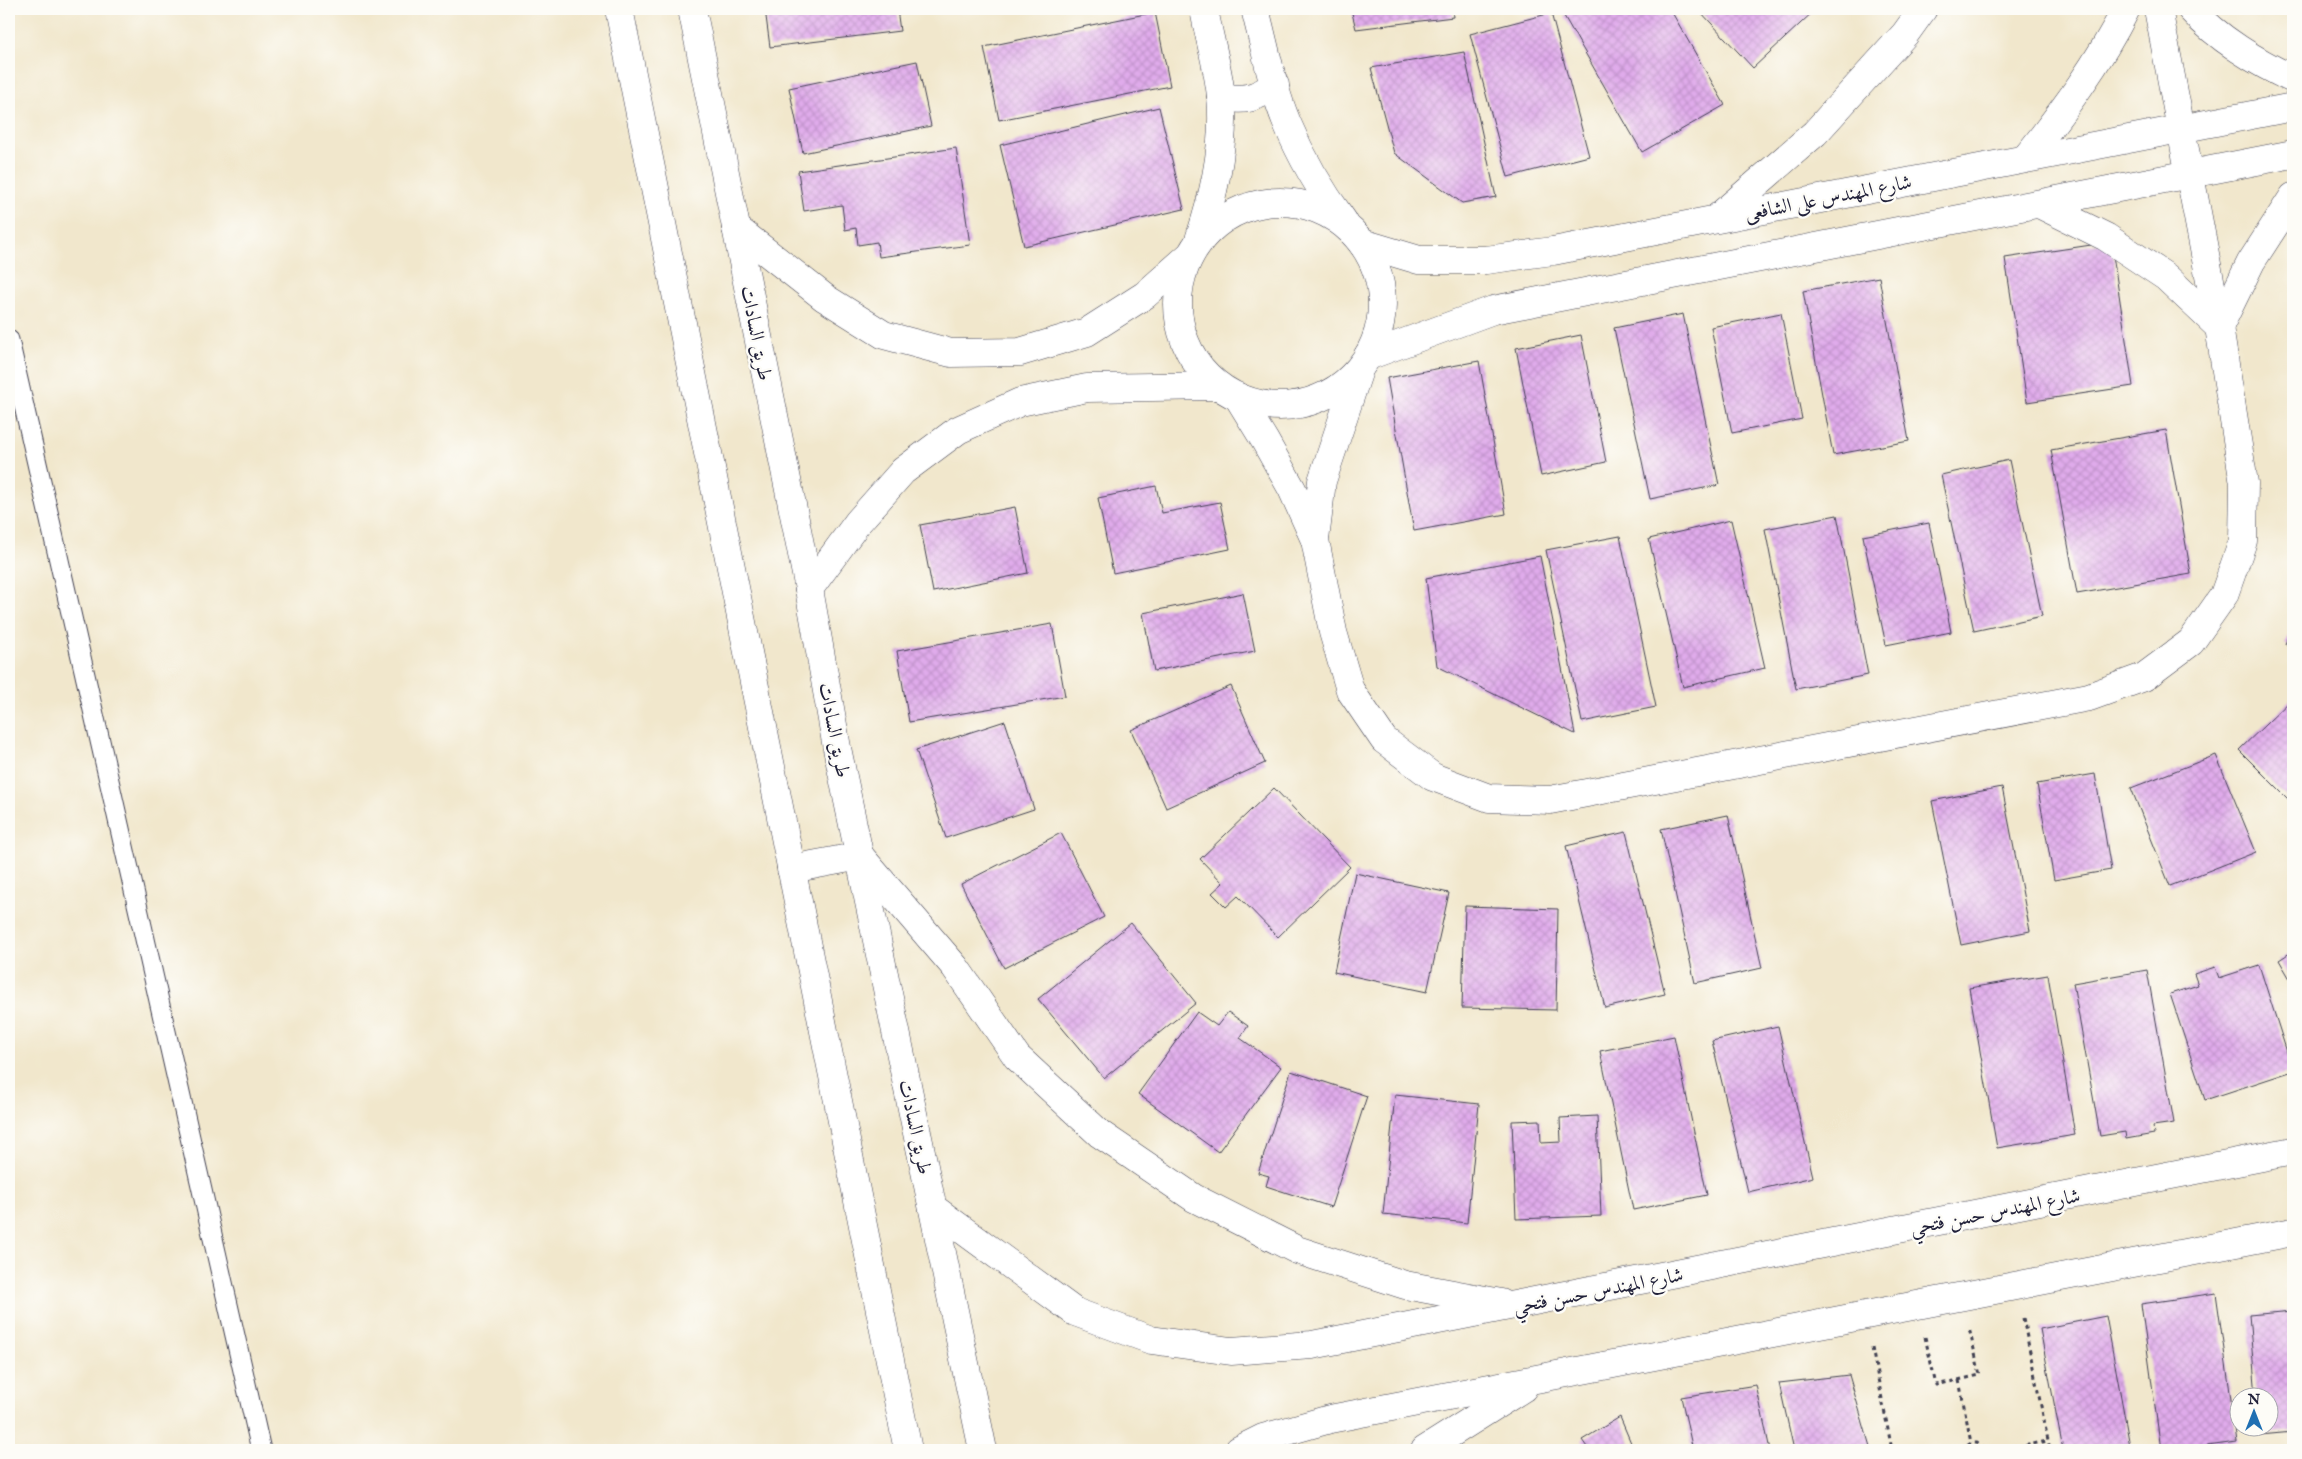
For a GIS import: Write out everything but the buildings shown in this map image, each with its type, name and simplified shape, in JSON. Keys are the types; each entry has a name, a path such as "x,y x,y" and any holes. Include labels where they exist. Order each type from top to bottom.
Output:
{"street":[{"path":"619,9 908,1450"},
{"name":"طريق السادات","path":"692,9 838,748 983,1450"},
{"path":"1204,9 1221,97 1218,169 1210,205 1180,284 1179,316 1187,348 1206,374 1228,391 1248,401 1283,407 1318,399 1348,382 1364,363 1493,310 2293,154"},
{"path":"1255,9 1286,121 1303,158 1323,193 1375,265 1382,290 1382,317 1376,342 1364,363 1322,481 1315,540"},
{"path":"1714,220 1815,133 1905,34 1923,9"},
{"path":"2026,158 2073,97 2114,32 2126,9"},
{"path":"1228,391 1266,441 1292,489 1315,540 1333,632 1350,690 1384,740 1433,777 1489,798 1550,800 2090,697 2144,678 2191,642 2224,596 2243,541 2244,483 2219,327 2158,9"},
{"path":"2191,9 2201,20 2265,66 2293,79"},
{"path":"1221,97 1240,100 1258,96 1275,85"},
{"name":"شارع المهندس على الشافعى","path":"1195,247 1224,219 1254,206 1286,203 1318,210 1354,234 1419,260 1486,260 1553,251 2293,107"},
{"path":"2219,327 2251,262 2293,197"},
{"path":"2041,204 2106,237 2166,277 2219,327"},
{"path":"736,228 825,298 884,335 951,353 1020,352 1087,332 1145,294 1195,247"},
{"path":"808,589 858,522 903,471 958,430 1020,402 1087,388 1228,391"},
{"path":"791,869 860,856 955,967 1017,1057 1100,1134 1186,1193 1297,1250 1405,1285 1517,1306"},
{"name":"شارع المهندس حسن فتحي","path":"933,1208 1075,1312 1151,1340 1231,1351 1312,1345 1517,1306 2293,1151"},
{"path":"1240,1450 1263,1438 1330,1419 2293,1232"},
{"path":"1425,1450 1535,1380"}],"lane":[{"path":"9,340 261,1450"}],"path":[{"path":"2017,1286 2050,1450"},
{"path":"1918,1305 1936,1385 1980,1375 1961,1296"},
{"path":"1866,1316 1892,1450"},
{"path":"1959,1380 1970,1443"},
{"path":"2002,1450 2048,1441"},
{"path":"1961,1450 1970,1443 1978,1443 1985,1450"}]}
